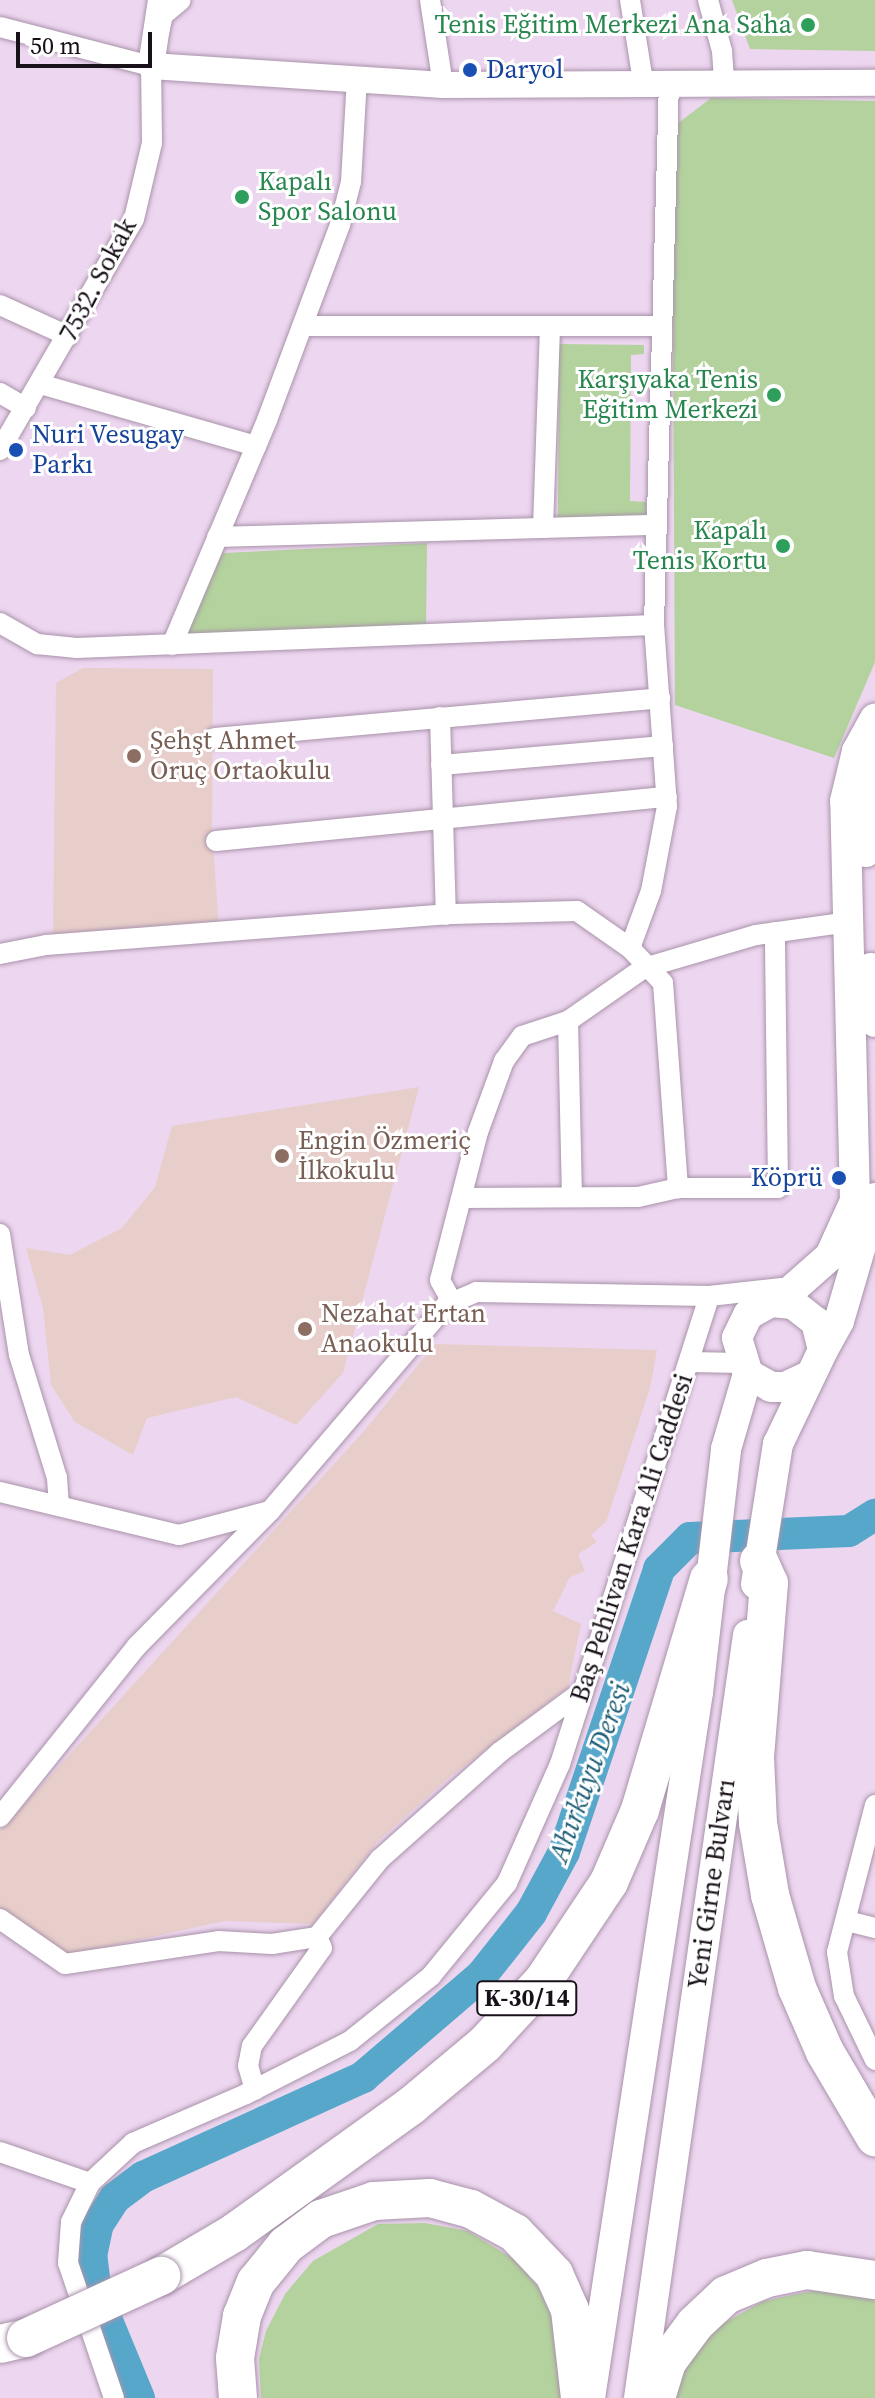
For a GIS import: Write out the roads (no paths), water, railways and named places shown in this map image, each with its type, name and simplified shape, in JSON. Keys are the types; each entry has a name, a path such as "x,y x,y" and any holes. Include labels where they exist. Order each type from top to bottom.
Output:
{"highway":[{"path":"759,1561 769,1583 755,1757 758,1823 770,1895 797,1988 825,2052 875,2137"},
{"name":"K-30/14","path":"13,2341 161,2276 246,2225 412,2105 485,2044 543,1981 609,1882 640,1810 710,1567"},
{"path":"238,2398 235,2358 242,2316 256,2282 286,2245 321,2219 374,2201 430,2198 471,2209 515,2233 554,2274 570,2310 580,2398"},
{"path":"656,2398 667,2362 695,2324 726,2295 767,2278 807,2270 875,2280"}],"main road":[{"path":"875,719 857,751 845,801 855,1201 830,1256 774,1296 741,1325 744,1368 771,1387 785,1387 816,1363 839,1321 875,1198"},
{"path":"875,764 867,779 865,831 875,1022"},
{"path":"774,1296 806,1311 816,1322 816,1363"},
{"name":"Yeni Girne Bulvarı","path":"639,2398 776,1455 816,1363"},
{"name":"Yeni Girne Bulvarı","path":"590,2398 698,1692 726,1449 744,1368"}],"street":[{"name":"7532. Sokak","path":"0,450 134,219 152,143 151,66 161,0"},
{"path":"151,66 163,15 181,0"},
{"path":"430,0 443,85"},
{"path":"630,0 656,81 662,326 654,625 667,797 651,891 630,948"},
{"path":"708,0 722,51 724,80"},
{"path":"0,27 151,66 443,85 724,80 875,83"},
{"path":"172,645 304,326 351,182 357,79"},
{"path":"0,305 68,336"},
{"path":"304,326 550,329 662,326"},
{"path":"543,528 550,329"},
{"path":"40,384 256,446"},
{"path":"0,393 26,408"},
{"path":"217,537 657,525"},
{"path":"0,623 37,644 172,645 654,625"},
{"path":"215,738 660,698"},
{"path":"440,717 446,915"},
{"path":"441,765 663,746"},
{"path":"216,841 443,816 667,797"},
{"path":"0,954 46,945 446,915 569,909 587,916 630,948 644,968 663,983 678,1188"},
{"path":"452,1302 440,1280 504,1061 522,1036 568,1021 644,968 775,932 850,922"},
{"path":"462,1198 638,1197 678,1188 778,1188 775,932"},
{"path":"568,1021 572,1197"},
{"path":"0,1234 19,1355 57,1478 59,1506"},
{"path":"0,1817 137,1646 270,1511 452,1302 476,1292 774,1296"},
{"name":"Baş Pehlivan Kara Ali Caddesi","path":"114,2398 68,2263 71,2222 90,2183 133,2143 255,2090 350,2041 441,1965 507,1883 560,1764 580,1693 709,1296"},
{"path":"0,1333 19,1355"},
{"path":"689,1362 744,1368"},
{"path":"0,1492 179,1535 270,1511"},
{"path":"0,1919 65,1964 218,1941 272,1944 317,1937 380,1859 500,1752 580,1693"},
{"path":"875,1805 873,1830 847,1921 837,1970 875,2060"},
{"path":"847,1921 875,1928"},
{"path":"255,2090 248,2066 252,2046 322,1948 317,1937"},
{"path":"854,2015 875,2021"},
{"path":"0,2152 90,2183"}],"waterway":[{"name":"Ahırkuyu Deresi","path":"139,2398 96,2294 91,2256 98,2224 115,2198 143,2177 363,2077 482,1975 531,1913 564,1852 659,1569 690,1538 849,1531 875,1515"}],"place":[{"name":"Tenis Eğitim Merkezi Ana Saha","path":"808,25"},
{"name":"Daryol","path":"470,70"},
{"name":"Kapalı Spor Salonu","path":"242,197"},
{"name":"Karşıyaka Tenis Eğitim Merkezi","path":"774,395"},
{"name":"Nuri Vesugay Parkı","path":"16,450"},
{"name":"Kapalı Tenis Kortu","path":"783,546"},
{"name":"Şehşt Ahmet Oruç Ortaokulu","path":"134,756"},
{"name":"Engin Özmeriç İlkokulu","path":"282,1156"},
{"name":"Köprü","path":"839,1178"},
{"name":"Nezahat Ertan Anaokulu","path":"305,1329"}]}
